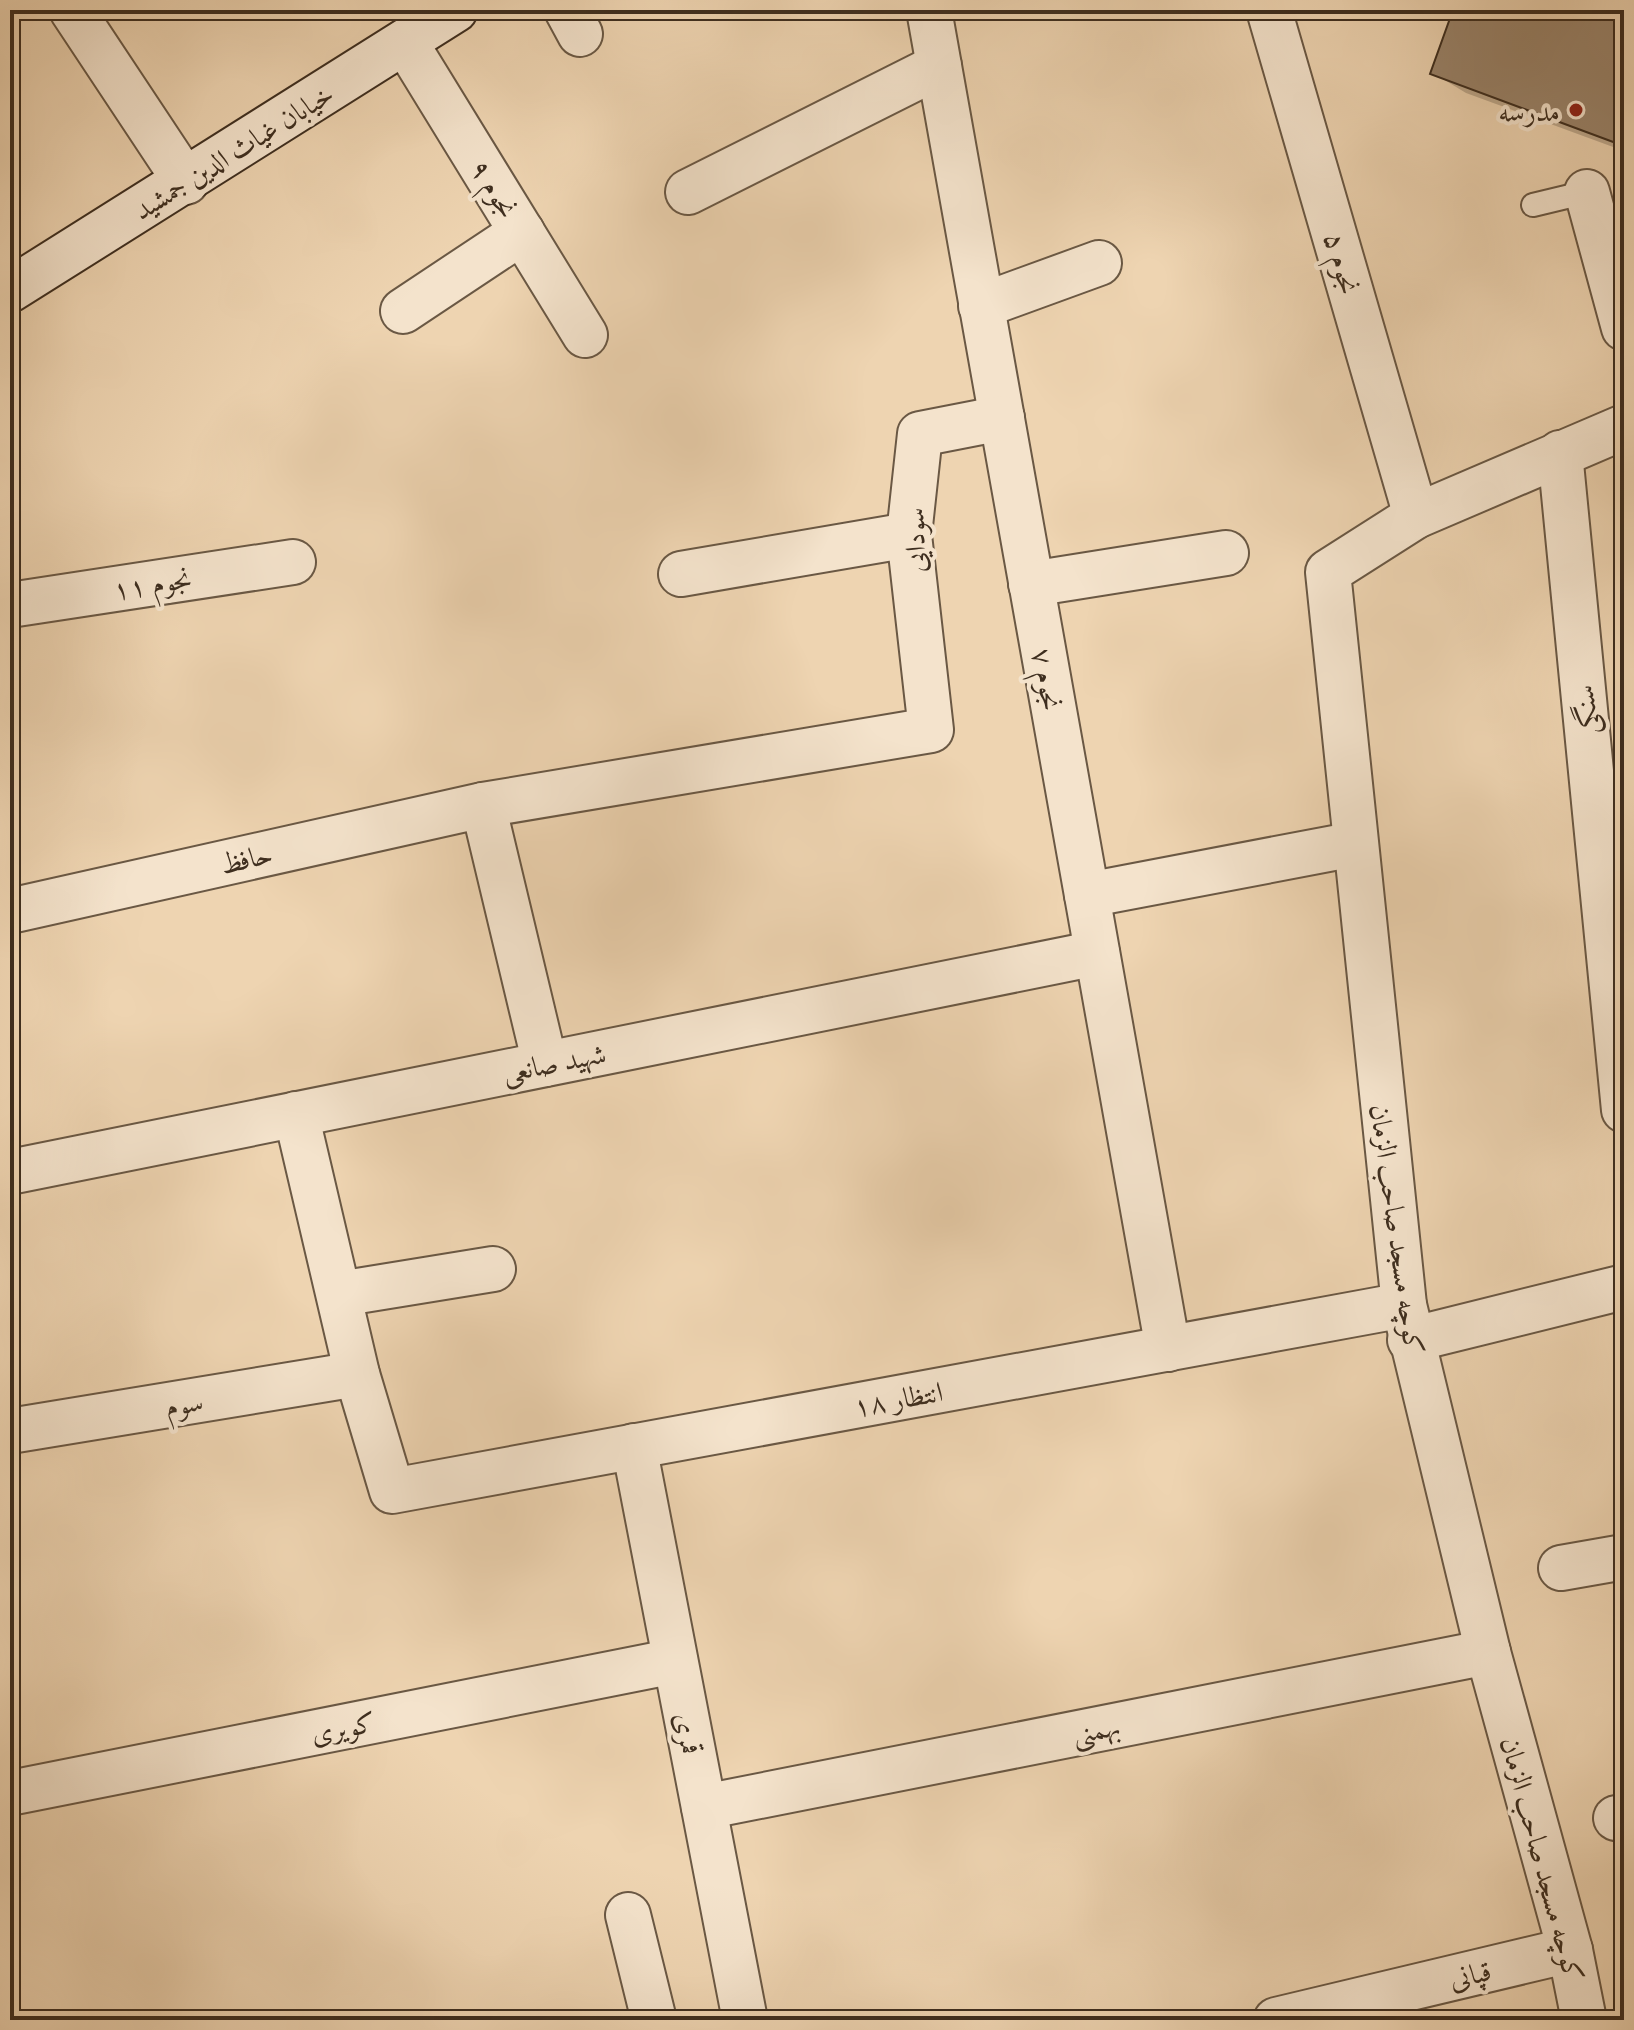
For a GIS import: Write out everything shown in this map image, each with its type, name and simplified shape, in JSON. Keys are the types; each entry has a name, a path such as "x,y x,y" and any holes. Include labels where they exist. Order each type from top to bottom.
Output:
{"street":[{"path":"72,10 186,182"},
{"name":"خیابان غیاث الدین جمشید","path":"10,290 455,10"},
{"name":"نجوم ۷","path":"929,10 1168,1349"},
{"name":"نجوم ۵","path":"1269,10 1416,516"},
{"name":"نجوم ۹","path":"405,42 585,335"},
{"path":"688,192 939,66"},
{"path":"1587,192 1618,284 1624,328"},
{"path":"403,311 522,232"},
{"path":"981,306 1099,263"},
{"name":"سودایی","path":"931,730 909,535 920,434 1002,418"},
{"path":"1416,516 1624,427"},
{"name":"سنگی","path":"1560,453 1624,1110"},
{"name":"کوچه مسجد صاحب الزمان","path":"1416,516 1328,572 1407,1322 1488,1652 1570,1950 1584,2020"},
{"path":"681,574 909,535"},
{"path":"1031,584 1226,553"},
{"name":"نجوم ۱۱","path":"10,605 293,562"},
{"name":"حافظ","path":"10,911 483,805 931,730"},
{"path":"483,805 545,1064"},
{"path":"1087,895 1355,844"},
{"name":"شهید صانعی","path":"10,1172 1097,953"},
{"path":"296,1114 357,1374"},
{"path":"339,1294 493,1269"},
{"name":"انتظار ۱۸","path":"357,1374 392,1491 1168,1349 1407,1322 1624,1287"},
{"name":"سوم","path":"10,1431 357,1374"},
{"name":"قمری","path":"634,1446 745,2020"},
{"path":"1561,1568 1624,1557"},
{"name":"بهمنی","path":"704,1807 1488,1652"},
{"name":"کویری","path":"10,1793 675,1661"},
{"path":"628,1915 654,2020"},
{"name":"قپانی","path":"1276,2020 1570,1950"}],"lane":[{"path":"1533,205 1587,192"}],"building":[{"name":"مدرسه","path":"1453,10 1624,10 1624,146 1430,74"}],"place":[{"name":"مدرسه","path":"1576,110"}]}
